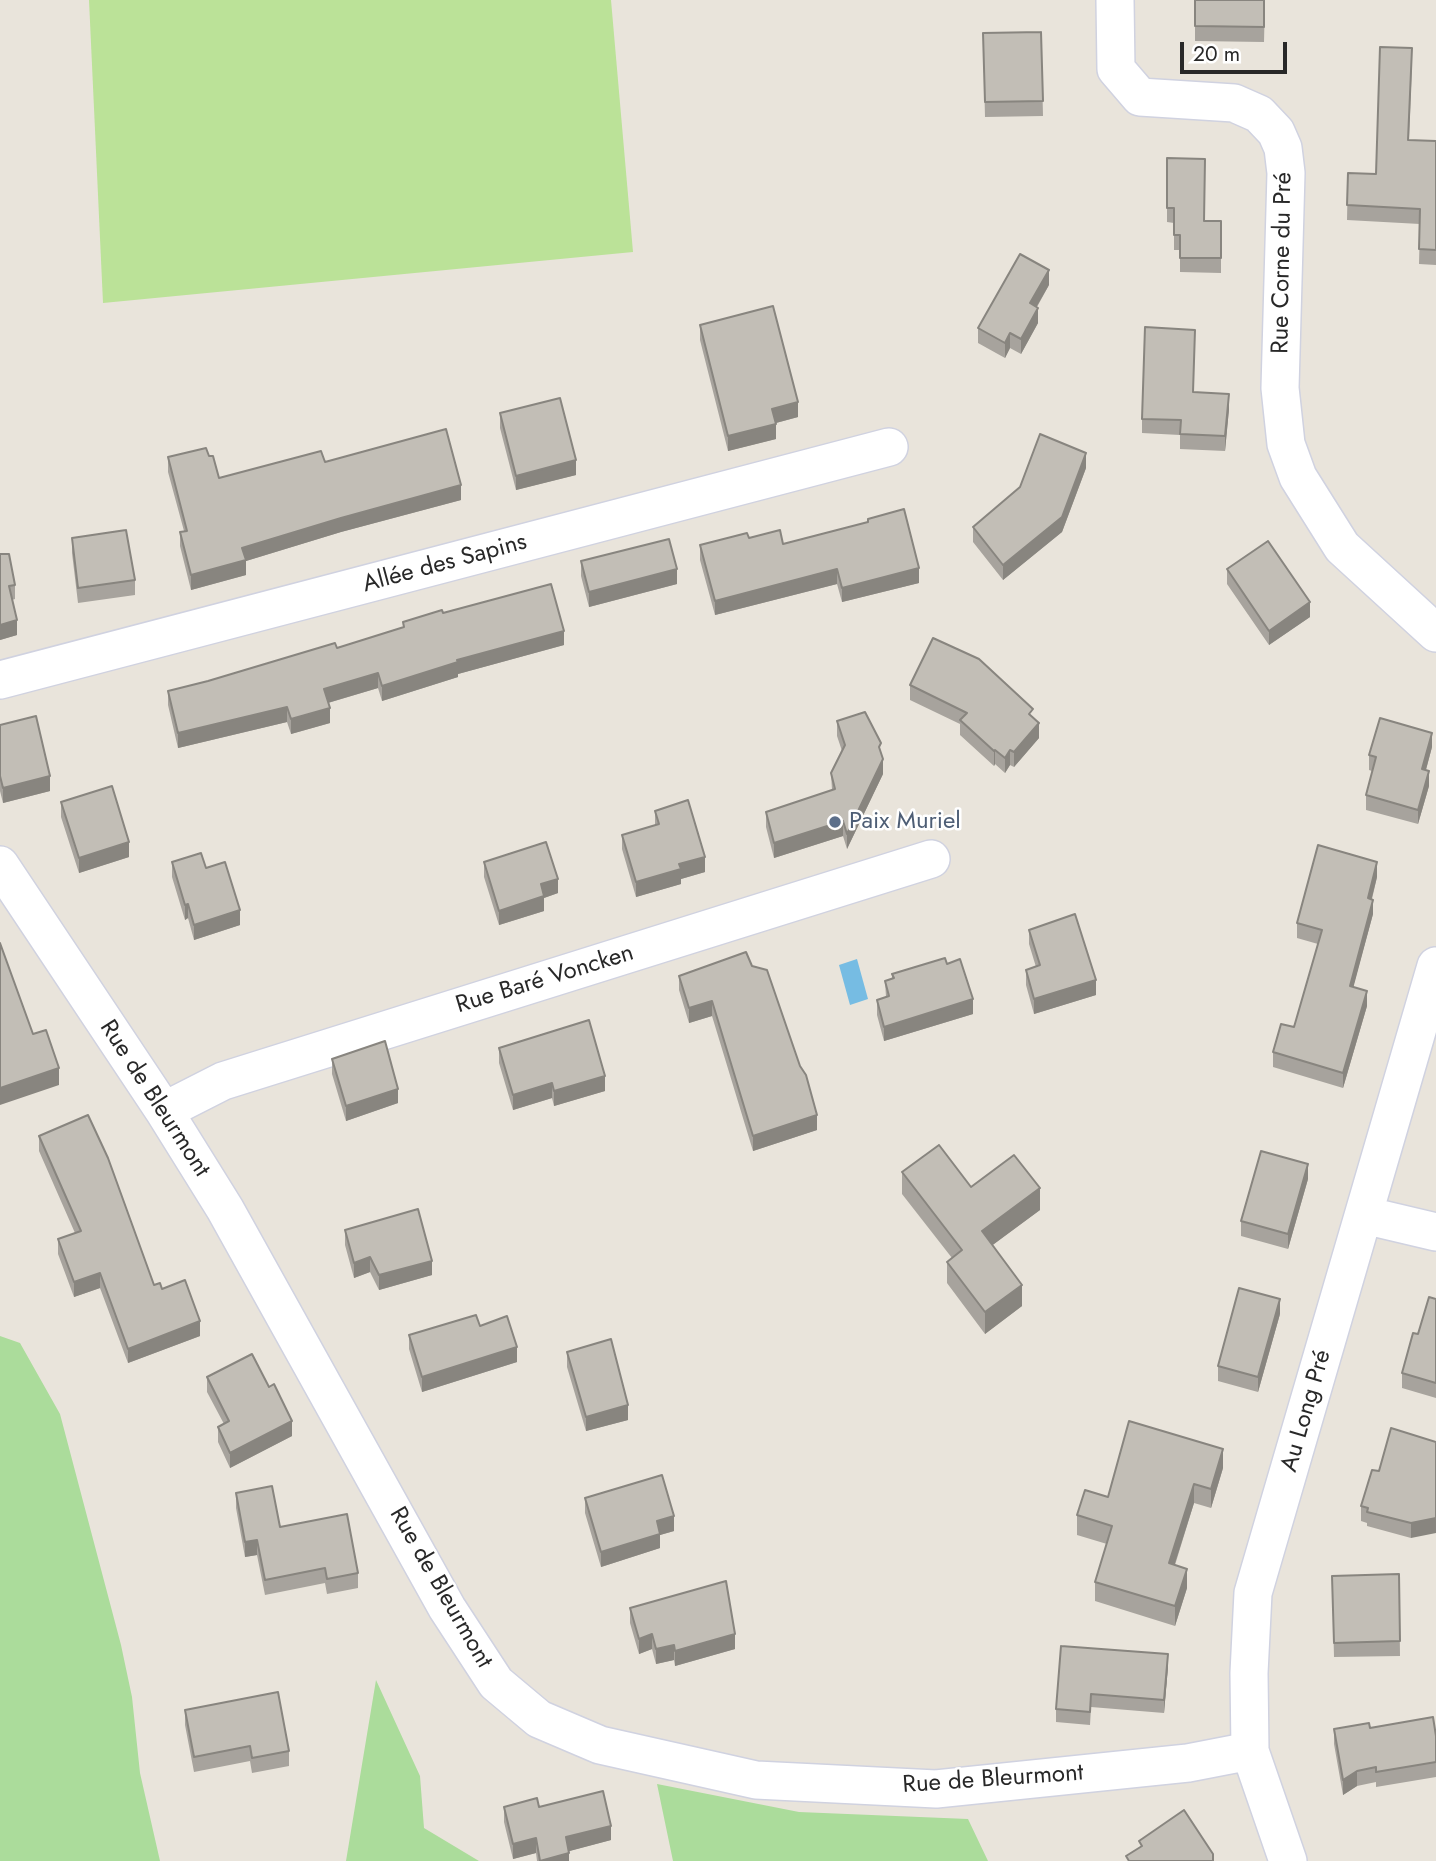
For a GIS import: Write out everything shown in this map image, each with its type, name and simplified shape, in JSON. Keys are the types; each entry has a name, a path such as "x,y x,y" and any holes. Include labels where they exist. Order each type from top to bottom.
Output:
{"street":[{"name":"Rue Corne du Pré","path":"1115,0 1116,69 1140,97 1234,103 1259,114 1276,132 1283,148 1286,173 1280,388 1286,443 1298,477 1342,547 1436,632"},
{"name":"Allée des Sapins","path":"0,680 889,447"},
{"name":"Rue Baré Voncken","path":"164,1111 223,1081 931,859"},
{"name":"Rue de Bleurmont","path":"0,865 164,1111 225,1209 447,1608 496,1683 539,1720 600,1745 756,1780 936,1789 1188,1763 1250,1751"},
{"name":"Au Long Pré","path":"1288,1861 1250,1751 1249,1673 1253,1593 1436,966"},
{"path":"1364,1215 1436,1232"}],"green space":[{"path":"89,0 611,0 633,252 103,303"},
{"path":"0,1336 20,1343 60,1414 121,1645 132,1697 140,1773 160,1861 0,1861"},
{"path":"376,1680 420,1776 424,1828 479,1861 346,1861"},
{"path":"657,1784 799,1812 968,1819 988,1861 673,1861"}],"water":[{"path":"857,959 868,999 850,1005 839,965"}],"building":[{"path":"1195,0 1264,0 1264,27 1195,26"},
{"path":"1041,32 1043,101 985,102 983,33"},
{"path":"1380,47 1412,48 1408,140 1436,141 1436,250 1419,249 1420,209 1347,205 1348,173 1376,174"},
{"path":"1167,158 1205,159 1204,221 1221,221 1221,258 1180,258 1180,235 1174,235 1174,208 1167,208"},
{"path":"1020,254 1049,270 1030,303 1038,308 1021,339 1010,333 1005,343 978,328"},
{"path":"773,306 798,402 772,409 776,424 728,436 700,325"},
{"path":"1145,327 1195,330 1193,392 1229,394 1225,436 1180,434 1181,420 1142,419"},
{"path":"560,398 576,460 516,476 500,413"},
{"path":"446,429 461,485 242,548 246,560 191,575 180,532 187,531 168,457 206,448 209,456 213,456 219,478 321,451 325,462"},
{"path":"1040,434 1086,453 1062,517 1003,565 973,527 1020,487"},
{"path":"904,509 919,568 842,588 837,569 715,601 700,545 747,533 749,538 780,530 783,544 868,522 868,519"},
{"path":"126,530 135,580 78,588 72,538"},
{"path":"669,539 677,569 589,592 581,561"},
{"path":"1268,541 1310,602 1269,631 1227,569"},
{"path":"0,554 9,554 15,585 9,586 17,620 0,625"},
{"path":"551,584 564,631 457,660 458,662 382,686 378,673 324,689 330,708 291,719 287,707 178,733 168,691 335,643 337,648 404,627 403,622 442,610 443,613"},
{"path":"933,638 979,659 1033,709 1029,714 1039,723 1014,752 1010,750 1005,758 960,720 967,713 910,685"},
{"path":"865,712 881,743 879,747 883,759 847,834 843,821 774,843 766,812 835,789 831,773 845,745 837,721"},
{"path":"36,716 50,776 3,788 0,776 0,725"},
{"path":"1380,718 1432,733 1422,769 1429,771 1418,810 1366,795 1376,757 1369,755"},
{"path":"112,786 129,842 79,858 61,802"},
{"path":"688,800 705,857 679,864 681,869 636,882 622,835 659,824 655,811"},
{"path":"546,842 558,879 541,884 544,896 499,911 484,862"},
{"path":"1318,845 1377,862 1368,898 1373,900 1350,986 1367,991 1343,1073 1273,1052 1281,1024 1294,1027 1322,930 1297,923"},
{"path":"201,853 206,868 225,862 240,910 194,925 172,862"},
{"path":"1075,914 1096,980 1034,999 1026,970 1040,965 1029,930"},
{"path":"0,943 33,1034 46,1030 59,1068 0,1088"},
{"path":"746,952 752,966 767,970 800,1066 806,1075 817,1115 753,1136 712,1001 689,1008 679,976"},
{"path":"945,958 947,964 960,959 973,999 884,1027 877,1000 889,996 885,981 894,978 892,974"},
{"path":"589,1020 605,1076 554,1091 552,1083 513,1095 499,1048"},
{"path":"385,1041 398,1089 346,1106 332,1059"},
{"path":"88,1115 108,1158 154,1285 160,1283 162,1289 185,1280 200,1321 128,1349 100,1273 74,1282 58,1239 81,1231 39,1136"},
{"path":"939,1145 971,1187 1014,1155 1040,1188 982,1231 1022,1285 985,1312 947,1262 962,1250 902,1172"},
{"path":"1261,1151 1308,1164 1288,1234 1241,1221"},
{"path":"418,1209 432,1261 379,1275 370,1257 354,1263 345,1230"},
{"path":"1239,1288 1280,1299 1258,1377 1218,1366"},
{"path":"1429,1297 1436,1299 1436,1383 1402,1373 1413,1333 1418,1334"},
{"path":"476,1315 480,1326 507,1316 517,1347 422,1377 409,1335"},
{"path":"611,1339 628,1405 586,1417 567,1352"},
{"path":"252,1354 269,1387 274,1384 292,1421 230,1453 218,1427 229,1421 207,1377"},
{"path":"1129,1421 1223,1449 1211,1489 1194,1484 1169,1563 1187,1569 1175,1606 1095,1582 1112,1526 1077,1515 1085,1490 1108,1497"},
{"path":"1391,1428 1436,1442 1436,1518 1411,1523 1367,1512 1368,1508 1361,1506 1372,1470 1379,1471"},
{"path":"662,1475 674,1516 657,1521 660,1534 601,1552 585,1498"},
{"path":"272,1486 280,1527 347,1514 358,1573 327,1579 325,1568 265,1580 257,1540 245,1542 236,1493"},
{"path":"1399,1574 1400,1641 1334,1643 1332,1576"},
{"path":"726,1581 735,1634 675,1651 674,1645 656,1649 652,1634 639,1639 630,1608"},
{"path":"1061,1646 1168,1654 1164,1700 1091,1694 1090,1712 1056,1709"},
{"path":"278,1692 289,1751 252,1758 250,1746 194,1757 185,1710"},
{"path":"1433,1717 1436,1762 1376,1772 1376,1767 1357,1771 1343,1780 1334,1729 1369,1723 1370,1728"},
{"path":"603,1791 611,1826 566,1837 569,1853 540,1861 536,1838 513,1844 504,1807 537,1798 539,1807"},
{"path":"1184,1810 1213,1854 1213,1861 1129,1861 1126,1856 1142,1846 1139,1841"}],"place":[{"name":"Paix Muriel","path":"835,822"}]}
